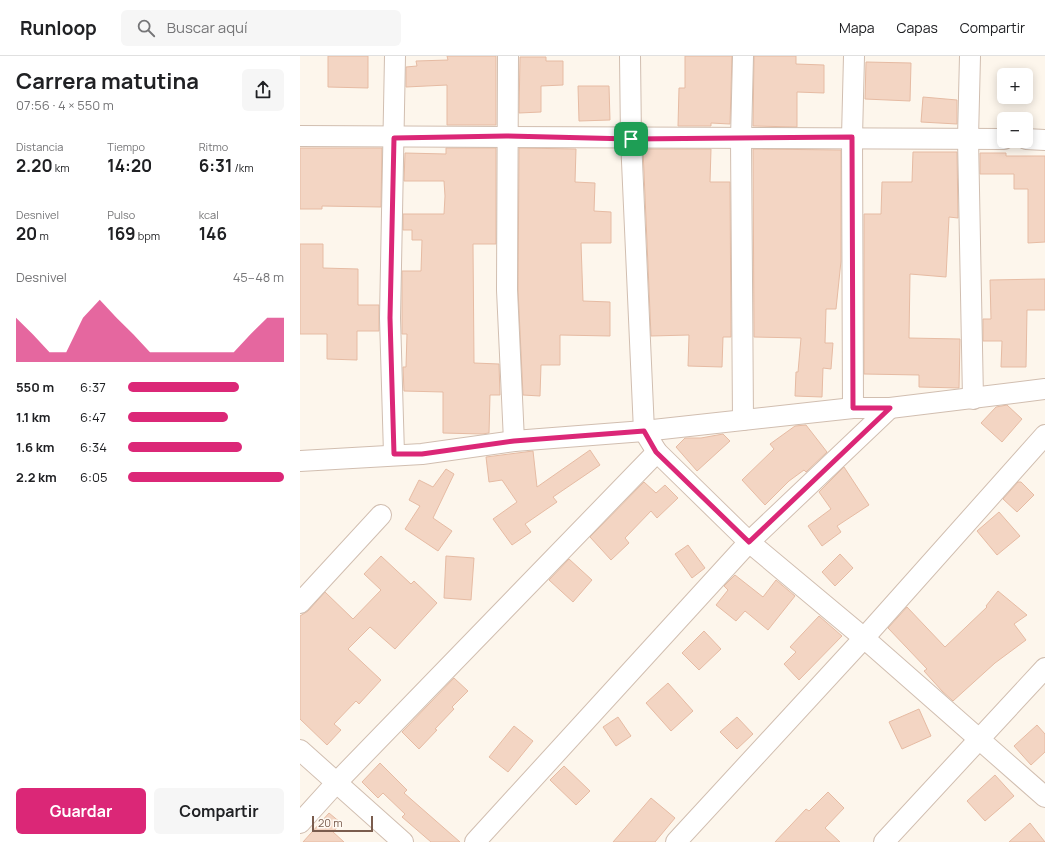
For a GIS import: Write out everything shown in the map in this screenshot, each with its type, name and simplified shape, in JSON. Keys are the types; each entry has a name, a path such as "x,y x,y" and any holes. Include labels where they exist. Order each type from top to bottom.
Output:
{"street":[{"path":"394,454 390,318 395,56"},
{"path":"508,56 506,136 507,290 514,441"},
{"path":"630,56 631,139 644,431 656,452 749,542 864,638 1045,797"},
{"path":"742,420 741,139 743,56"},
{"path":"853,408 852,137 854,56"},
{"path":"970,56 968,138 973,398"},
{"path":"300,136 394,138 506,136 631,139 852,137 997,139"},
{"path":"1033,140 1045,140"},
{"path":"300,461 394,454 422,454 514,441 644,431 853,408 890,408 1045,389"},
{"path":"475,842 749,542 890,408"},
{"path":"676,842 864,638 1045,435"},
{"path":"300,823 337,782 656,452"},
{"path":"300,603 381,515"},
{"path":"884,842 1045,668"},
{"path":"300,750 403,842"}],"building":[{"path":"328,56 368,56 368,88 328,87"},
{"path":"447,56 496,56 496,125 447,125 447,85 406,87 406,67 417,66 416,61 448,60"},
{"path":"685,56 732,56 730,124 711,123 711,126 678,126 679,88 685,88"},
{"path":"754,56 796,56 796,64 824,65 824,93 797,92 797,127 753,126"},
{"path":"520,57 546,57 546,61 563,61 563,85 541,86 541,112 519,113"},
{"path":"866,62 911,63 910,101 865,99"},
{"path":"578,86 609,86 610,120 579,121"},
{"path":"923,97 957,100 957,124 921,122"},
{"path":"300,148 382,148 381,207 322,206 322,209 300,209"},
{"path":"446,148 496,148 496,244 473,244 474,363 499,364 500,395 490,395 489,433 482,434 443,433 443,392 404,391 403,367 406,367 407,334 402,334 402,271 421,271 422,240 412,240 412,230 403,230 403,214 444,214 445,196 444,181 404,181 405,153 446,154"},
{"path":"519,148 576,149 575,182 595,183 594,211 611,212 611,243 581,243 583,301 610,302 610,336 560,335 560,365 541,365 540,396 523,395 518,290"},
{"path":"643,149 711,149 710,182 730,182 731,337 723,337 722,367 688,366 689,335 651,336"},
{"path":"753,149 841,150 841,261 836,309 826,309 825,343 833,343 831,369 823,368 822,397 795,396 796,372 798,372 801,338 754,337"},
{"path":"913,152 957,152 958,218 949,217 946,277 910,274 909,338 960,339 959,388 919,387 919,375 864,374 864,214 881,214 882,182 912,182"},
{"path":"980,153 1006,153 1006,156 1045,156 1045,242 1028,243 1028,189 1014,189 1014,174 980,174"},
{"path":"300,244 323,244 323,268 358,269 358,305 379,305 379,331 357,331 357,360 327,359 327,334 300,334"},
{"path":"1045,279 1045,310 1027,310 1026,367 1001,367 1002,341 983,341 983,319 991,319 990,280"},
{"path":"1007,405 1022,419 1002,442 981,423 996,407"},
{"path":"806,425 827,452 806,472 804,470 789,481 765,505 742,480 774,449 770,444 795,426"},
{"path":"723,434 730,441 697,471 676,447 685,438 701,438"},
{"path":"590,450 600,465 553,497 557,502 525,524 531,532 512,545 493,519 517,502 502,480 489,482 486,457 533,451 537,487"},
{"path":"844,467 869,505 837,526 841,532 822,546 808,526 831,509 819,492"},
{"path":"446,469 454,474 433,518 452,531 438,551 405,529 420,506 409,500 419,480 433,487"},
{"path":"644,482 656,493 665,485 678,498 657,518 651,511 625,538 629,543 611,560 590,537"},
{"path":"1018,482 1021,482 1034,495 1017,512 1003,499"},
{"path":"999,512 1020,536 997,555 977,531"},
{"path":"688,545 705,568 692,578 675,554"},
{"path":"840,554 853,568 835,586 822,572"},
{"path":"381,556 411,584 414,581 437,603 395,649 370,627 348,649 381,680 359,704 356,701 334,724 341,730 327,745 300,719 300,616 308,611 325,592 353,619 381,590 364,574"},
{"path":"446,556 474,558 471,600 444,598"},
{"path":"569,559 592,580 573,602 549,580"},
{"path":"735,575 763,597 776,580 795,596 768,630 745,611 736,621 716,605 728,590 724,586"},
{"path":"998,591 1027,615 1014,624 1026,640 995,663 953,701 924,671 927,669 888,628 907,607 945,647 987,607 986,606"},
{"path":"819,616 842,636 799,680 784,664 796,652 790,647"},
{"path":"704,631 721,649 699,670 682,653"},
{"path":"454,678 468,691 452,707 454,709 419,749 402,732"},
{"path":"668,683 693,711 671,731 646,703"},
{"path":"919,709 931,736 902,749 889,722"},
{"path":"618,717 631,736 616,746 603,727"},
{"path":"737,717 753,734 737,749 720,732"},
{"path":"1037,725 1045,734 1045,752 1031,765 1014,746"},
{"path":"514,726 533,741 508,772 489,757"},
{"path":"380,763 407,790 404,793 460,842 431,842 402,817 405,814 383,793 378,798 362,782"},
{"path":"564,766 590,791 576,805 550,780"},
{"path":"995,775 1014,796 985,821 967,801"},
{"path":"828,792 844,808 825,828 840,842 775,842 806,809 809,811"},
{"path":"651,798 675,818 655,842 613,842"},
{"path":"329,813 341,823 333,832 344,842 303,842"},
{"path":"1030,823 1045,842 1009,842"}],"route":[{"path":"506,136 631,139 852,137 853,408 890,408 749,542 656,452 644,431 514,441 422,454 394,454 390,318 390,258 394,138 506,136"}]}
